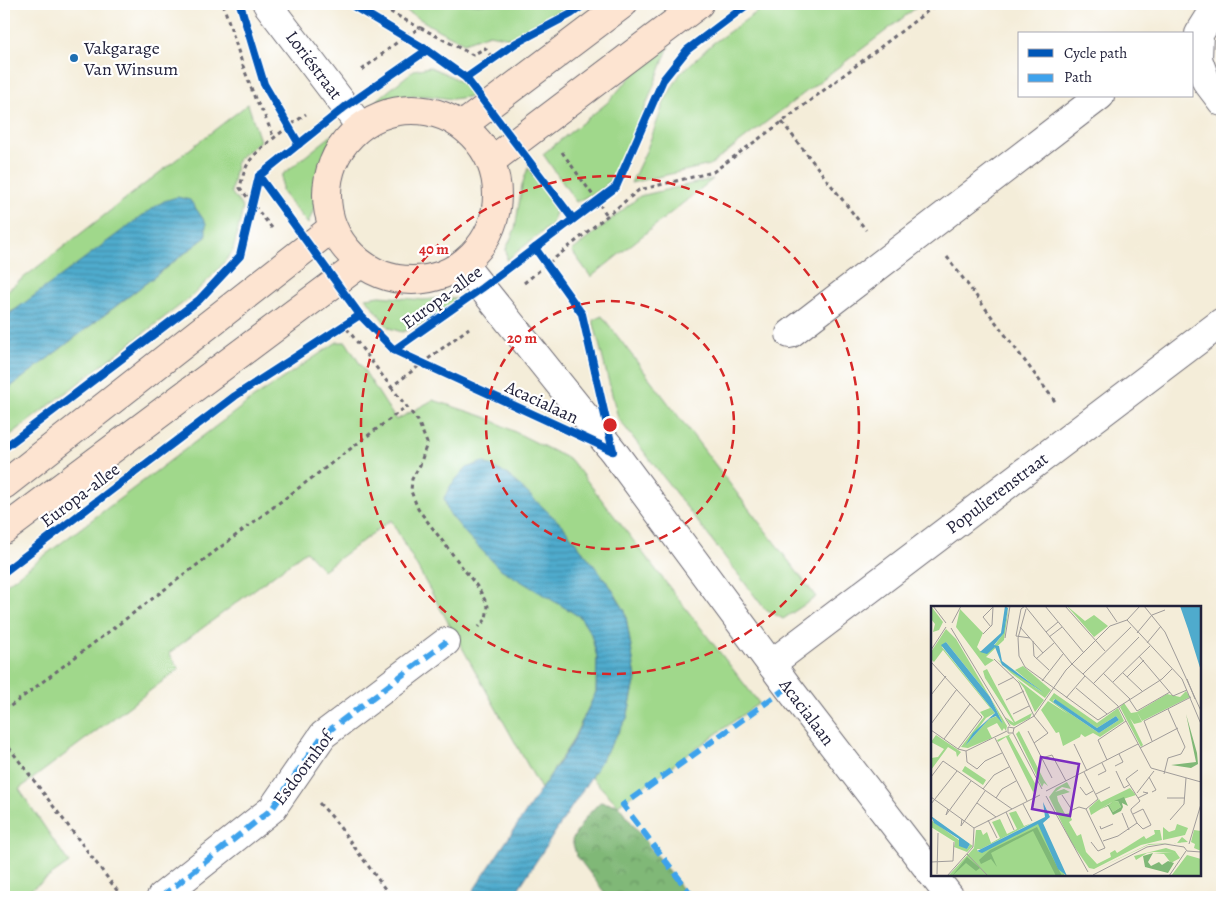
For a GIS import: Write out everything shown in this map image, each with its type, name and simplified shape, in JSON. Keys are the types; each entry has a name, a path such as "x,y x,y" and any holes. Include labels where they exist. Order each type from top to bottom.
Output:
{"main road":[{"path":"462,125 623,4"},
{"path":"491,161 699,4"},
{"path":"393,111 429,111 462,125 479,141 491,161 498,189 494,218 483,243 463,264 439,277 411,281 385,277 360,264 344,248 332,228 325,191 336,154 360,126 393,111"},
{"path":"4,485 332,228"},
{"name":"Europa-allee","path":"4,530 360,264"}],"street":[{"name":"Loriéstraat","path":"267,4 360,126"},
{"path":"1222,4 1214,10 1196,36 1198,59 1206,81 1222,102"},
{"path":"790,334 1097,98"},
{"name":"Acacialaan","path":"463,264 613,451 771,664 931,871"},
{"name":"Populierenstraat","path":"771,664 1222,322"},
{"name":"Esdoornhof","path":"161,897 272,809 323,735 446,642"},
{"name":"Acacialaan","path":"934,876 950,897"}],"path":[{"path":"223,4 256,101 274,138 250,161 243,173 240,188 295,257"},
{"path":"376,4 421,28"},
{"path":"391,387 419,362 497,306 546,262 639,190 713,172 937,4"},
{"path":"398,32 413,41"},
{"path":"486,64 501,54"},
{"path":"284,118 294,135"},
{"path":"782,122 888,258"},
{"path":"250,212 255,194"},
{"path":"589,208 603,197"},
{"path":"926,228 1078,432"},
{"path":"546,262 552,272"},
{"path":"328,287 360,315 337,330"},
{"path":"328,287 345,326 418,421 427,443 420,464 412,479 411,491 418,509 479,589 488,606 486,620 478,628 446,642"},
{"path":"419,362 431,368"},
{"path":"4,711 407,406"},
{"path":"4,741 122,897"},
{"path":"294,777 333,818 391,897"}],"green space":[{"path":"395,4 575,4 516,39 489,34 464,43"},
{"path":"768,4 921,4 710,165 631,183 647,149 665,100 680,74 712,44"},
{"path":"669,46 633,139 620,167 604,188 576,202 543,154 607,103 637,70"},
{"path":"430,67 460,82 475,96 452,99 406,96 376,101 414,70"},
{"path":"248,104 260,141 237,160 231,192 243,208 233,251 216,272 191,297 4,440 4,392 206,237 12,311 4,318 4,293"},
{"path":"337,131 328,146 322,162 316,184 315,206 308,224 282,192 282,175"},
{"path":"528,168 548,195 555,211 552,224 507,260 506,249 515,229 522,185"},
{"path":"713,179 591,277 572,251 640,196"},
{"path":"380,296 423,300 457,299 429,321 402,332 389,328 366,298"},
{"path":"602,316 816,597 783,619 764,608 618,418 593,320"},
{"path":"337,342 346,342 396,420 433,400 485,417 571,460 759,703 618,805 591,777 627,718 636,678 625,611 610,586 562,525 563,606 580,617 591,634 597,657 596,692 571,743 541,789 391,520 323,570 306,551 169,653 179,669 19,789 69,863 20,897 4,897 4,586 252,399"},
{"path":"600,802 618,805 688,897 608,897 576,855 572,840 586,817"}],"water":[{"path":"177,197 190,200 206,223 206,237 4,392 4,318 147,212 164,201"},
{"path":"483,462 508,475 562,525 610,586 625,611 636,678 627,718 513,897 469,897 572,743 596,692 597,657 591,634 580,617 499,568 448,512 444,498 451,485 466,468"}],"marked path":[{"path":"161,897 272,809 323,735 446,642"},
{"path":"693,897 623,805 788,687"}],"cycle path":[{"path":"240,4 264,84 299,144"},
{"path":"350,4 427,50"},
{"path":"4,448 199,300 240,256 259,176 345,107 427,50 466,78 516,43 571,14 585,4"},
{"path":"4,572 235,396 360,315 394,350 482,288 616,187 663,80 687,50 748,4"},
{"path":"466,78 573,219"},
{"path":"259,176 360,315"},
{"path":"535,248 582,314 613,451"},
{"path":"394,350 613,451"}],"place":[{"name":"Vakgarage Van Winsum","path":"74,58"}]}
